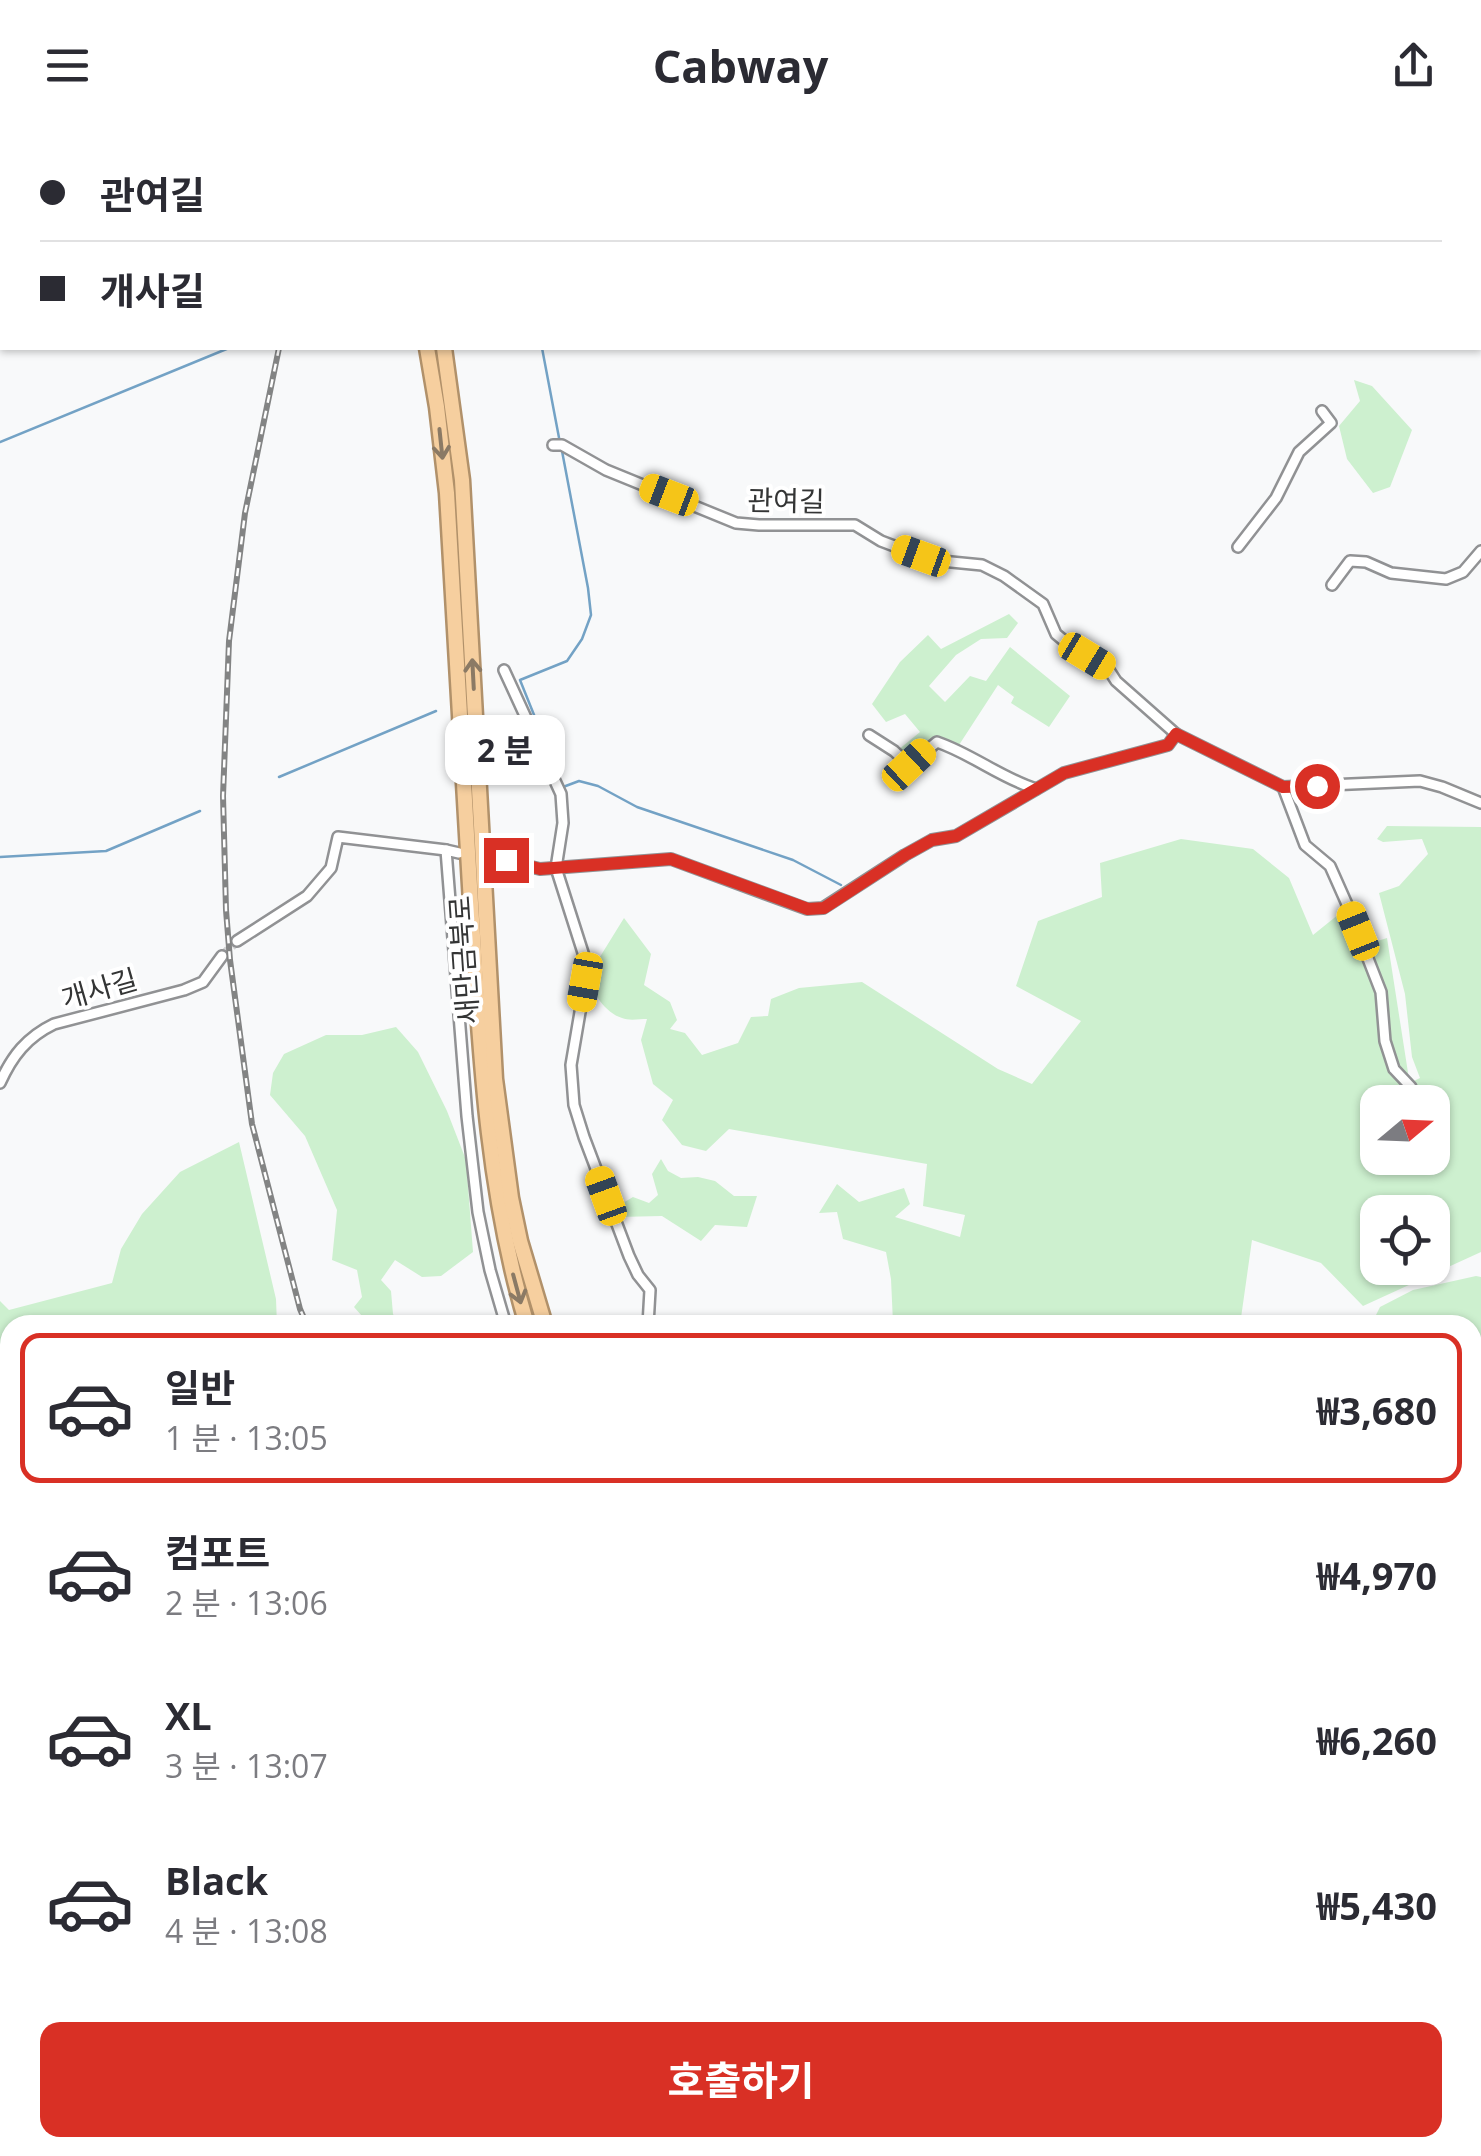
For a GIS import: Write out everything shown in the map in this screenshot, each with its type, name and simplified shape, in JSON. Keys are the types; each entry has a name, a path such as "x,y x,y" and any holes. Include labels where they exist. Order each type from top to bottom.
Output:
{"highway":[{"name":"새만금북로","path":"427,350 447,493 482,1080 497,1200 525,1315"},
{"name":"새만금북로","path":"444,350 462,480 495,1080 511,1198 542,1315"}],"street":[{"path":"1238,547 1276,498 1299,452 1331,423 1322,411"},
{"name":"관여길","path":"557,445 625,478 736,522 759,526 855,524 881,541 931,560 982,566 1004,576 1043,604 1056,634 1107,667 1116,680 1176,734 1283,787 1420,782 1481,803"},
{"path":"1332,585 1350,561 1366,562 1391,573 1446,579 1463,572 1481,551"},
{"path":"504,670 561,794 563,822 556,868 585,959 585,982 571,1065 574,1105 628,1256 650,1290 649,1315"},
{"path":"506,860 540,869 671,859 808,909 824,908 923,845 956,836 1064,773 1168,745 1176,734"},
{"path":"870,735 909,765 936,742 1036,790"},
{"path":"1283,787 1305,844 1330,866 1346,902 1380,992 1384,1041 1394,1068 1410,1085"},
{"path":"237,941 307,896 331,868 338,837 460,853"},
{"path":"446,850 476,1193 490,1270 503,1315"},
{"name":"개사길","path":"0,1083 19,1050 40,1031 204,982 222,956"}],"green space":[{"path":"1354,380 1372,386 1412,430 1390,487 1373,493 1347,459 1339,426 1360,401"},
{"path":"1009,614 1018,623 1007,638 981,639 956,655 929,686 945,702 970,676 986,681 1010,647 1070,696 1049,727 1011,703 1014,697 998,685 959,745 933,738 909,761 898,750 920,732 905,714 886,722 872,704 900,662 928,635 941,649"},
{"path":"1387,826 1481,827 1481,1252 1450,1266 1450,1195 1360,1195 1360,1285 1409,1285 1363,1306 1321,1263 1252,1240 1241,1315 893,1315 886,1252 843,1239 837,1212 819,1213 837,1184 859,1202 904,1188 910,1204 895,1217 960,1237 965,1215 923,1206 927,1164 729,1129 706,1151 682,1145 662,1120 673,1100 653,1084 641,1040 647,1019 625,1019 610,1011 590,980 590,973 624,918 651,954 644,985 670,1002 677,1020 670,1029 685,1033 702,1055 738,1043 751,1017 768,1016 771,999 799,988 862,982 998,1069 1032,1084 1081,1021 1016,986 1038,921 1102,897 1100,863 1181,839 1253,849 1289,878 1313,935 1344,910 1377,993 1387,1060 1402,1083 1360,1085 1360,1175 1450,1175 1450,1085 1406,1085 1420,1078 1412,1057 1405,994 1379,893 1399,886 1428,854 1422,839 1377,839"},
{"path":"1387,938 1409,1079 1393,1058 1389,1045 1368,944"},
{"path":"396,1027 418,1052 466,1160 473,1252 441,1276 422,1277 395,1260 381,1280 391,1291 394,1315 361,1315 354,1307 362,1297 357,1270 332,1260 337,1210 305,1136 270,1095 273,1073 284,1054 326,1035 362,1035"},
{"path":"239,1142 277,1315 0,1315 0,1301 9,1310 112,1283 121,1249 142,1214 180,1172"},
{"path":"661,1159 668,1171 681,1178 715,1181 734,1196 757,1196 747,1227 715,1225 701,1241 662,1216 618,1217 618,1206 633,1197 649,1203 658,1195 652,1174"},
{"path":"1481,1277 1481,1315 1376,1315 1380,1307 1413,1290"}],"waterway":[{"path":"0,442 224,350"},
{"path":"542,350 560,443"},
{"path":"562,451 591,615 582,639 567,661 520,680 563,787 579,781 598,786 637,807 793,860 841,885"},
{"path":"279,777 436,711"},
{"path":"0,857 106,851 200,811"}],"tunnel":[{"path":"222,956 237,941"}],"railway":[{"path":"279,350 245,513 229,641 223,796 230,960 252,1124 303,1315"}],"route":[{"path":"506,860 540,869 671,859 808,909 824,908 905,855 932,840 956,836 1064,773 1168,745 1176,734 1283,787 1317,786"}]}
